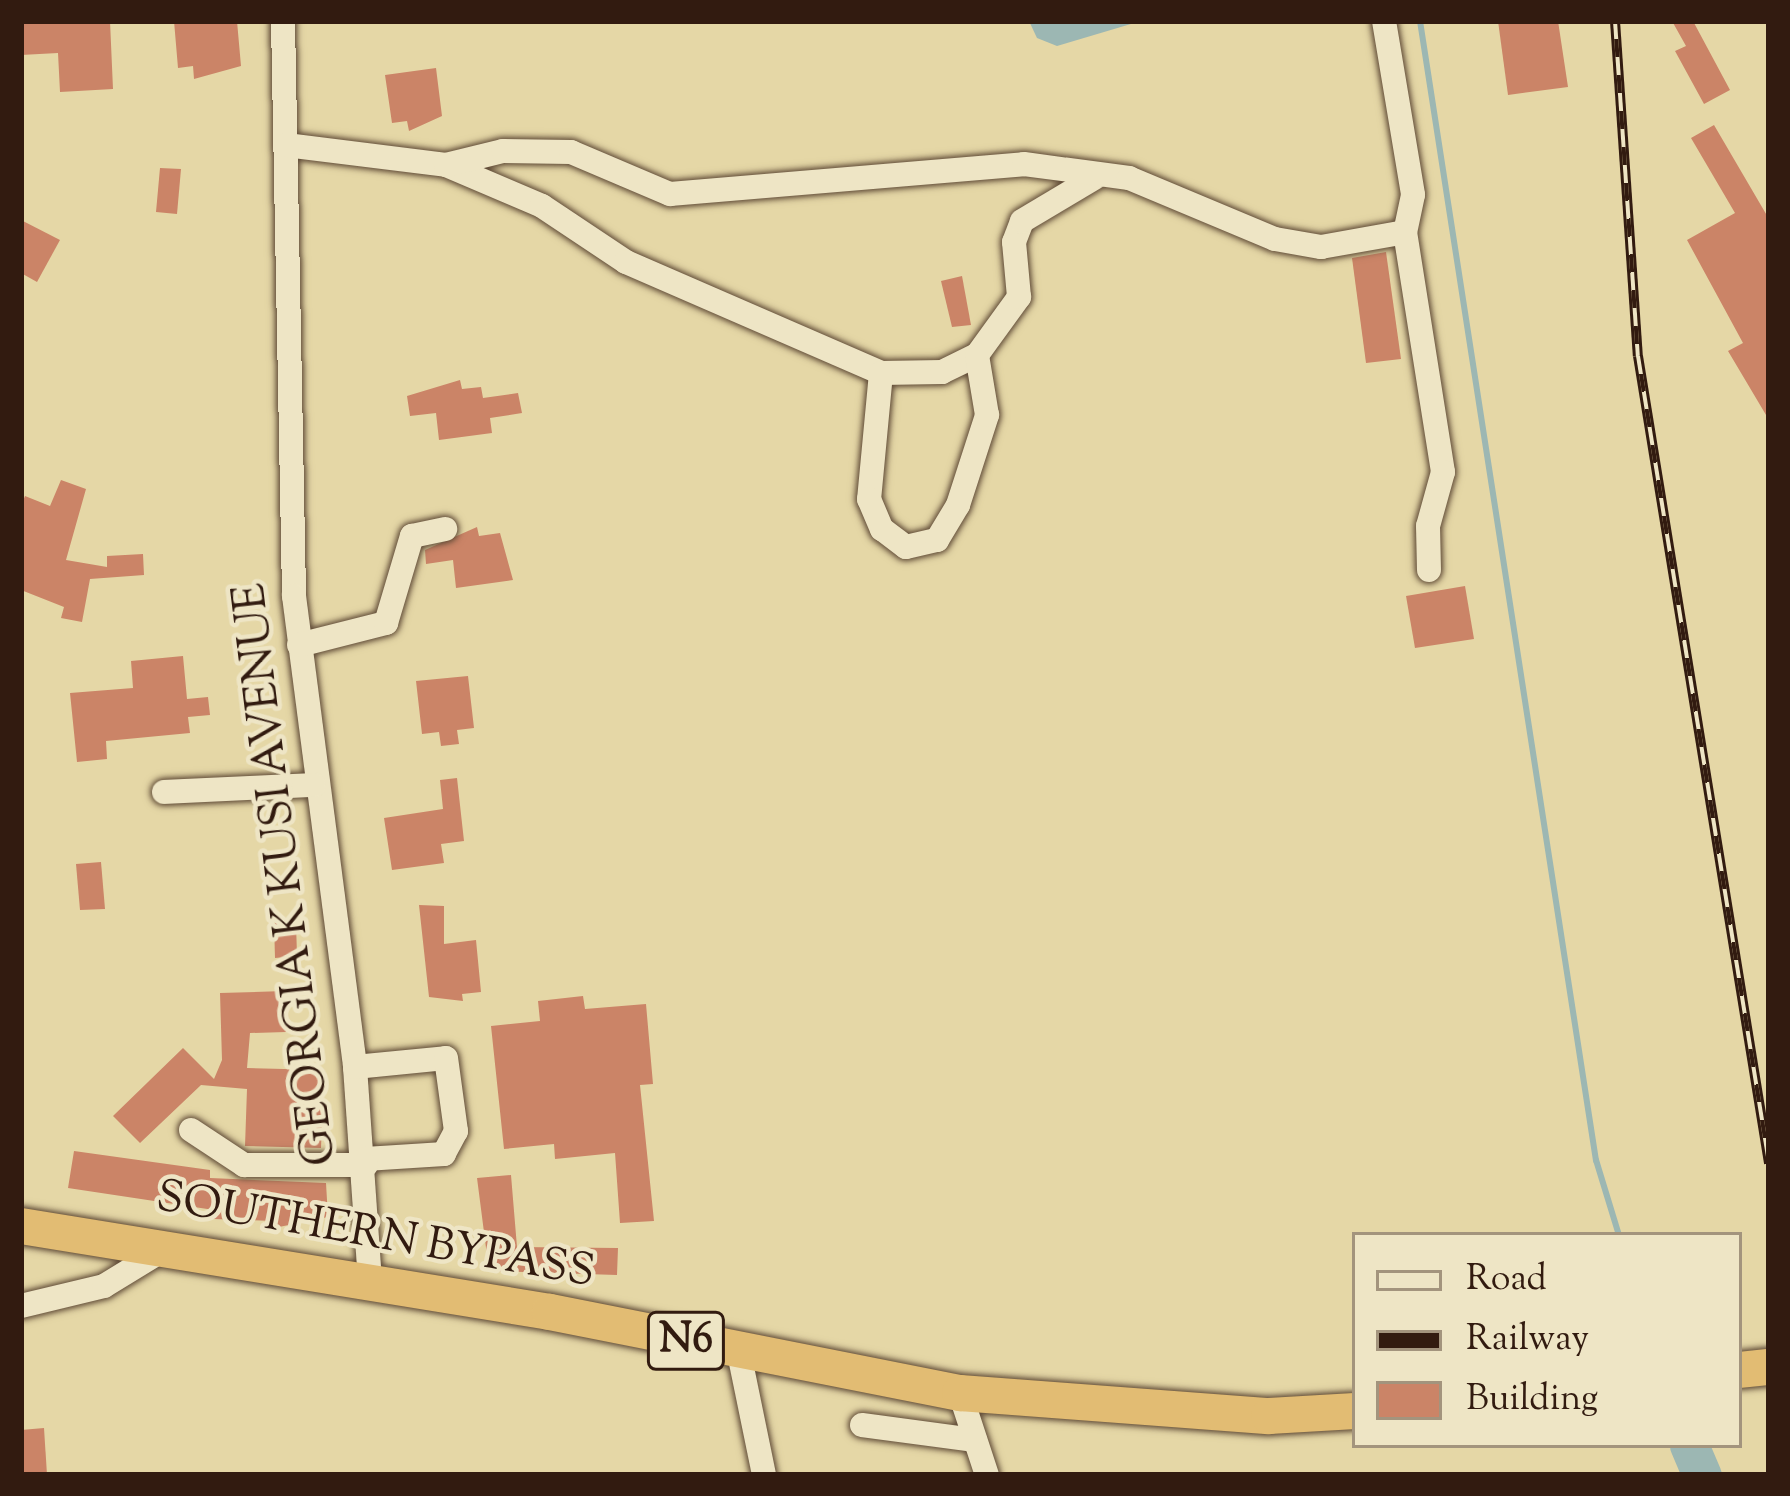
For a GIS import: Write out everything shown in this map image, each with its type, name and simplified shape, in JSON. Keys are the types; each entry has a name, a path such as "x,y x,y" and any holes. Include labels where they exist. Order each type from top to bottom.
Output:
{"highway":[{"name":"SOUTHERN BYPASS","path":"21,1226 960,1394 1240,1415 1352,1411"}],"street":[{"name":"GEORGIA K KUSI AVENUE","path":"283,21 299,644 366,1162 370,1285"},
{"path":"1384,21 1413,195 1405,232 1443,472 1428,526 1430,570"},
{"path":"286,145 446,165 542,206 626,262 880,373 942,372 977,355 1019,297 1013,242 1022,221 1094,178"},
{"path":"446,165 503,151 571,152 670,194 1024,164 1094,178 1130,178 1275,239 1321,247 1405,232"},
{"path":"880,373 869,499 882,529 906,547 938,540 958,505 987,415 977,355"},
{"path":"299,644 343,640 386,622 412,536 446,529"},
{"path":"164,792 314,785"},
{"path":"191,1130 244,1165 366,1162 444,1154 456,1131 446,1058 355,1067"},
{"path":"21,1306 104,1286 163,1250"},
{"path":"739,1353 764,1475"},
{"path":"960,1394 987,1475"},
{"path":"862,1425 975,1440"}],"water":[{"path":"1029,21 1141,21 1057,46 1037,38"}],"building":[{"path":"21,21 110,21 113,89 60,92 58,53 21,55"},
{"path":"174,21 237,21 241,66 194,79 193,66 178,68"},
{"path":"1498,21 1558,21 1568,87 1508,95"},
{"path":"1672,21 1693,21 1730,90 1704,104 1675,51 1686,46"},
{"path":"436,68 442,116 409,131 407,121 392,123 385,75"},
{"path":"1714,125 1769,219 1769,420 1728,351 1743,343 1687,240 1735,213 1691,138"},
{"path":"160,168 181,169 177,214 156,212"},
{"path":"21,220 60,240 37,282 21,273"},
{"path":"1386,252 1401,359 1366,363 1352,258"},
{"path":"962,276 971,325 952,327 941,281"},
{"path":"460,380 462,389 481,387 483,398 518,393 522,413 490,418 492,433 439,440 436,413 410,416 407,396"},
{"path":"61,480 86,489 66,560 107,567 107,556 143,554 144,575 90,579 82,622 61,618 64,607 21,590 21,506 25,496 50,506"},
{"path":"477,527 479,536 500,533 513,580 456,588 453,560 426,564 425,550"},
{"path":"1465,586 1474,639 1415,648 1406,596"},
{"path":"183,656 187,699 208,697 210,715 188,717 190,733 106,741 107,759 77,762 70,693 133,688 131,661"},
{"path":"468,676 474,728 457,730 459,744 441,746 439,732 422,734 416,681"},
{"path":"457,778 464,841 441,844 444,863 392,870 384,818 443,809 440,780"},
{"path":"101,862 105,909 80,910 76,864"},
{"path":"419,905 444,906 444,944 476,940 481,992 462,994 463,1001 429,997"},
{"path":"274,923 296,923 297,956 275,958"},
{"path":"285,991 286,1032 250,1033 247,1068 324,1070 321,1148 245,1146 247,1089 201,1085 140,1143 113,1116 183,1048 214,1079 222,1060 220,993"},
{"path":"583,996 585,1009 646,1004 653,1084 640,1085 654,1221 620,1223 615,1153 555,1159 554,1144 504,1149 491,1026 540,1021 538,1001"},
{"path":"74,1151 210,1170 210,1178 326,1183 328,1217 274,1228 273,1221 214,1219 214,1210 68,1188"},
{"path":"511,1175 517,1247 618,1248 617,1275 489,1271 477,1178"},
{"path":"44,1428 47,1475 21,1475 21,1430"}],"waterway":[{"path":"1420,21 1596,1160 1618,1232"},
{"path":"1690,1448 1702,1475"}],"railway":[{"path":"1615,21 1638,356 1769,1163"}]}
